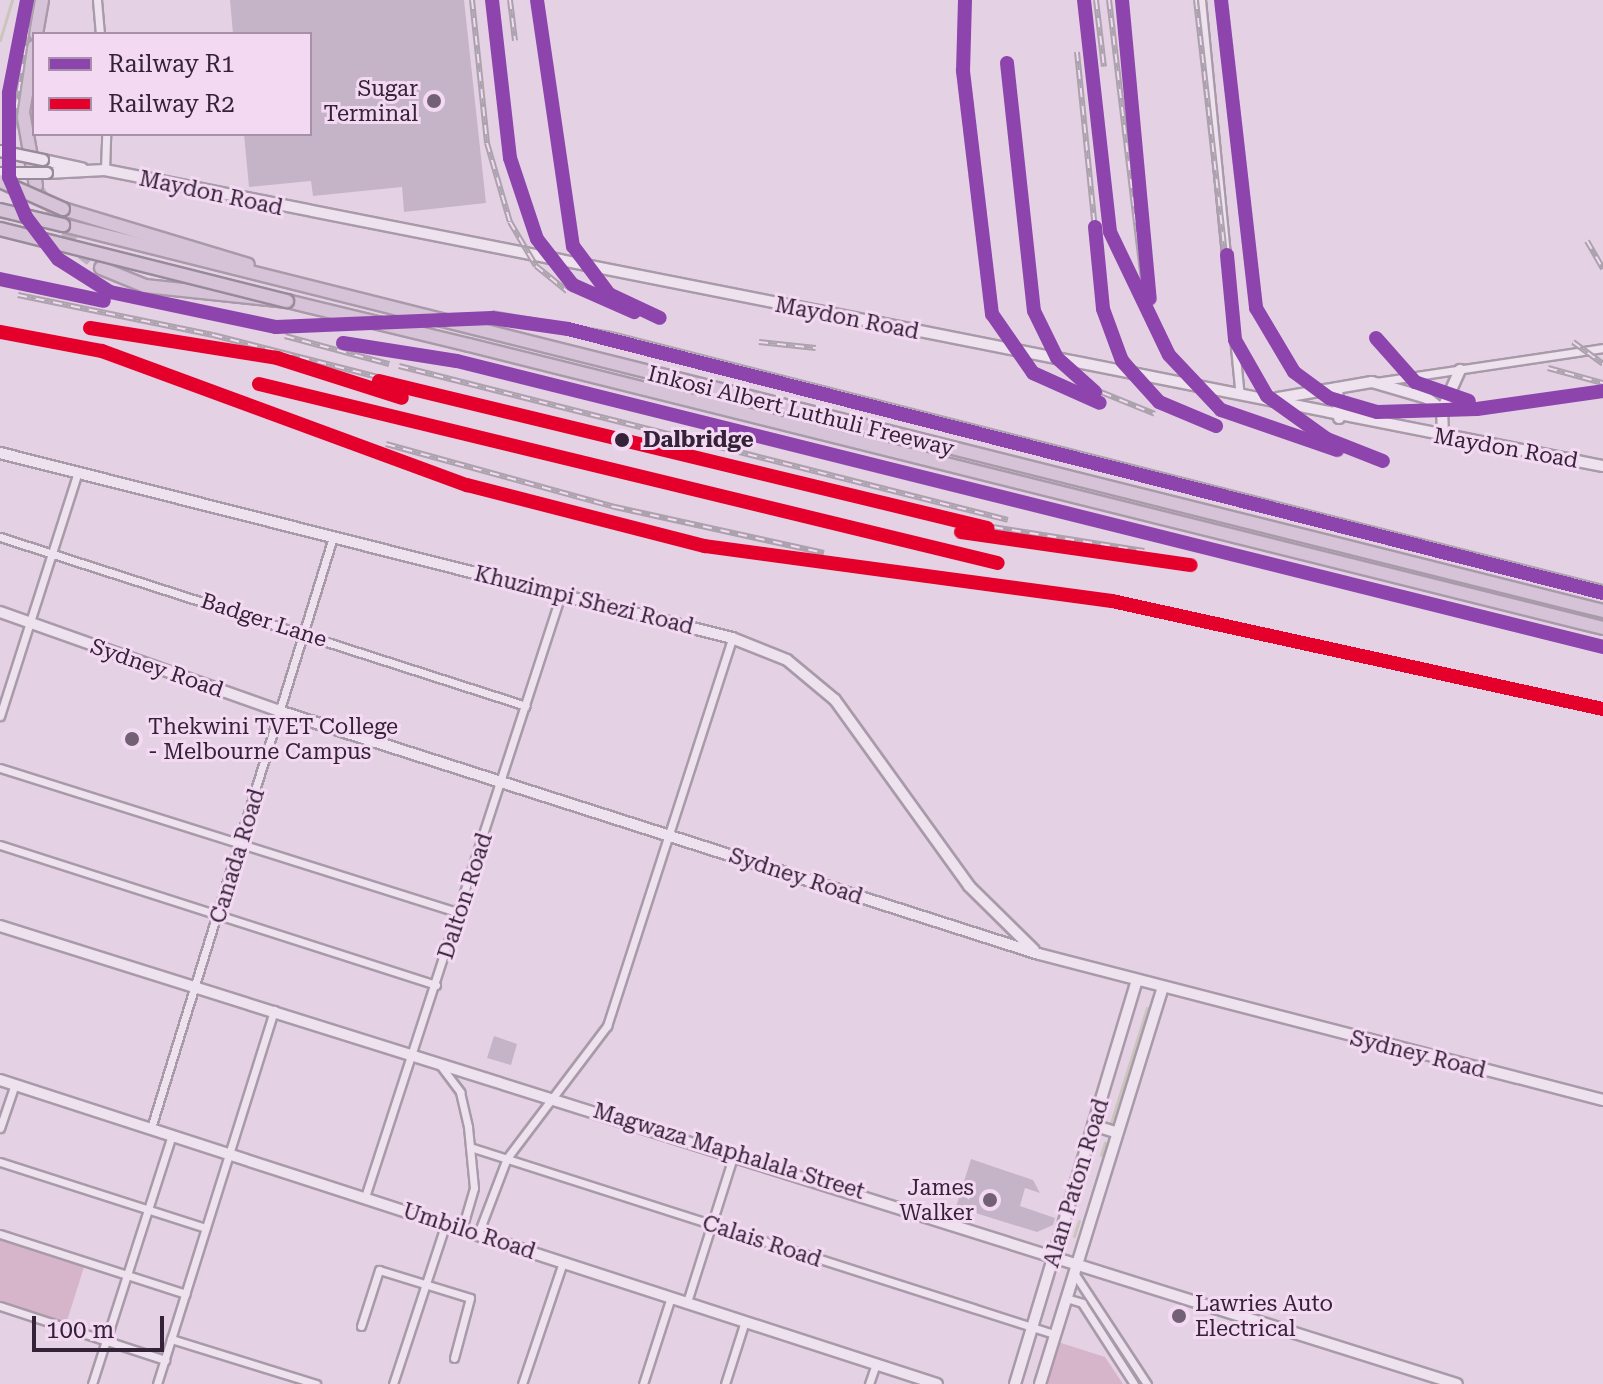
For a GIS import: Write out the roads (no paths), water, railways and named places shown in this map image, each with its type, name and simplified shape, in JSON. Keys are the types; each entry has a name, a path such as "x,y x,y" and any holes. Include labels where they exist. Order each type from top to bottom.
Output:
{"highway":[{"path":"36,32 42,0"},
{"path":"32,59 23,112 36,186"},
{"path":"0,181 41,202 230,259 323,291"},
{"name":"Inkosi Albert Luthuli Freeway","path":"0,210 1603,611"},
{"name":"Inkosi Albert Luthuli Freeway","path":"1,230 1603,628"},
{"path":"101,268 145,286 287,301"}],"street":[{"path":"97,0 100,32"},
{"path":"1201,0 1239,390"},
{"path":"105,170 106,136"},
{"name":"Maydon Road","path":"0,151 91,171"},
{"name":"Maydon Road","path":"0,173 105,170 1239,390 1339,418 1603,466"},
{"path":"1276,399 1603,348"},
{"path":"1443,436 1442,410 1460,370"},
{"path":"1372,382 1427,398 1442,410"},
{"path":"1337,388 1339,418"},
{"name":"Khuzimpi Shezi Road","path":"0,453 732,638 787,660 835,700 969,886 1039,954"},
{"path":"0,716 3,692 30,623 77,474"},
{"name":"Badger Lane","path":"0,537 526,706"},
{"name":"Canada Road","path":"151,1128 282,712 333,537"},
{"name":"Dalton Road","path":"365,1197 561,594"},
{"name":"Sydney Road","path":"0,612 282,712 1039,954 1162,990 1603,1100"},
{"path":"478,1234 507,1158 607,1026 732,638"},
{"path":"0,768 459,913"},
{"path":"0,845 436,985"},
{"name":"Magwaza Maphalala Street","path":"0,926 734,1152 1053,1254 1075,1268 1457,1384"},
{"name":"Alan Paton Road","path":"1015,1384 1136,982"},
{"name":"Alan Paton Road","path":"1040,1384 1115,1132 1162,990"},
{"path":"157,1384 274,1010"},
{"path":"438,1062 460,1092 470,1147 474,1188 462,1229"},
{"name":"Umbilo Road","path":"0,1080 937,1384"},
{"path":"0,1128 15,1084"},
{"path":"1093,1125 1115,1132"},
{"path":"92,1384 172,1135"},
{"name":"Calais Road","path":"470,1147 1054,1334"},
{"path":"687,1302 734,1152"},
{"path":"0,1162 206,1228"},
{"path":"393,1384 446,1223"},
{"path":"0,1234 186,1294"},
{"path":"522,1384 563,1262"},
{"path":"1075,1268 1147,1384"},
{"path":"361,1326 379,1270 473,1300 454,1358"},
{"path":"643,1384 671,1297"},
{"path":"1065,1298 1082,1303 1134,1384"},
{"path":"0,1306 165,1360"},
{"path":"725,1384 745,1321"},
{"path":"171,1339 316,1384"},
{"path":"1117,1358 1125,1353"},
{"path":"869,1384 876,1364"},
{"path":"1127,1374 1136,1369"}],"waterway":[{"path":"0,40 12,0"},
{"path":"1110,1126 1147,1008"},
{"path":"1101,1155 1105,1143"},
{"path":"1074,1236 1079,1221"}],"tunnel":[{"path":"36,186 81,253 101,268"}],"railway":[{"path":"11,144 32,0"},
{"path":"472,0 487,143 510,222 536,266 567,291"},
{"path":"492,0 510,158 537,239 573,285 634,312"},
{"path":"510,0 515,41"},
{"path":"537,0 573,246 609,294 660,318"},
{"path":"965,0 963,71 992,314 1033,373 1100,403"},
{"path":"1084,0 1110,232 1169,355 1221,410 1337,450"},
{"path":"1096,0 1104,67"},
{"path":"1109,0 1144,290"},
{"path":"1122,0 1126,56"},
{"path":"1196,0 1235,340 1278,406 1327,439 1383,461"},
{"path":"1221,0 1256,308 1294,372 1329,398 1377,412 1477,409 1603,391"},
{"path":"1077,52 1103,309 1113,341 1159,402 1216,426"},
{"path":"1007,63 1038,323 1057,358 1086,386 1155,414"},
{"path":"1135,110 1146,269"},
{"path":"1587,241 1603,269"},
{"path":"58,259 89,282 139,301 276,327 336,328"},
{"path":"18,295 213,335 923,516 1144,551"},
{"path":"492,313 612,334 1603,587"},
{"path":"0,332 102,351 467,485 705,546 1112,601 1603,709"},
{"path":"285,336 389,364"},
{"path":"1376,338 1415,382 1472,402"},
{"path":"759,342 816,348"},
{"path":"1573,342 1603,364"},
{"path":"399,366 1008,520"},
{"path":"1548,368 1603,383"},
{"path":"386,444 615,507 824,553"}],"rail line":[{"name":"R1","path":"27,0 9,93 9,177 26,217 58,259 110,292 276,327 492,318 568,329 1603,593"},
{"name":"R1","path":"492,0 510,158 537,239 573,285 634,312"},
{"name":"R1","path":"537,0 573,246 609,294 660,318"},
{"name":"R1","path":"965,0 963,71 992,314 1033,373 1100,403"},
{"name":"R1","path":"1084,0 1110,232 1169,355 1221,410 1337,450"},
{"name":"R1","path":"1122,0 1150,299"},
{"name":"R1","path":"1221,0 1256,308 1294,372 1329,398 1377,412 1477,409 1603,391"},
{"name":"R1","path":"1007,63 1034,311 1057,358 1095,392"},
{"name":"R1","path":"1095,227 1103,309 1122,361 1159,402 1216,426"},
{"name":"R1","path":"1227,255 1235,340 1267,396 1327,439 1383,461"},
{"name":"R1","path":"0,279 104,301"},
{"name":"R2","path":"90,328 277,358 402,398"},
{"name":"R2","path":"0,332 102,351 467,485 705,546 1112,601 1603,709"},
{"name":"R1","path":"1376,338 1415,382 1469,401"},
{"name":"R1","path":"343,343 457,361 1603,647"},
{"name":"R2","path":"379,381 987,528"},
{"name":"R2","path":"259,384 998,563"},
{"name":"R2","path":"961,532 1191,565"}],"place":[{"name":"Sugar Terminal","path":"434,101"},
{"name":"Dalbridge","path":"622,440"},
{"name":"Thekwini TVET College - Melbourne Campus","path":"132,739"},
{"name":"James Walker","path":"990,1200"},
{"name":"Lawries Auto Electrical","path":"1179,1316"}]}
